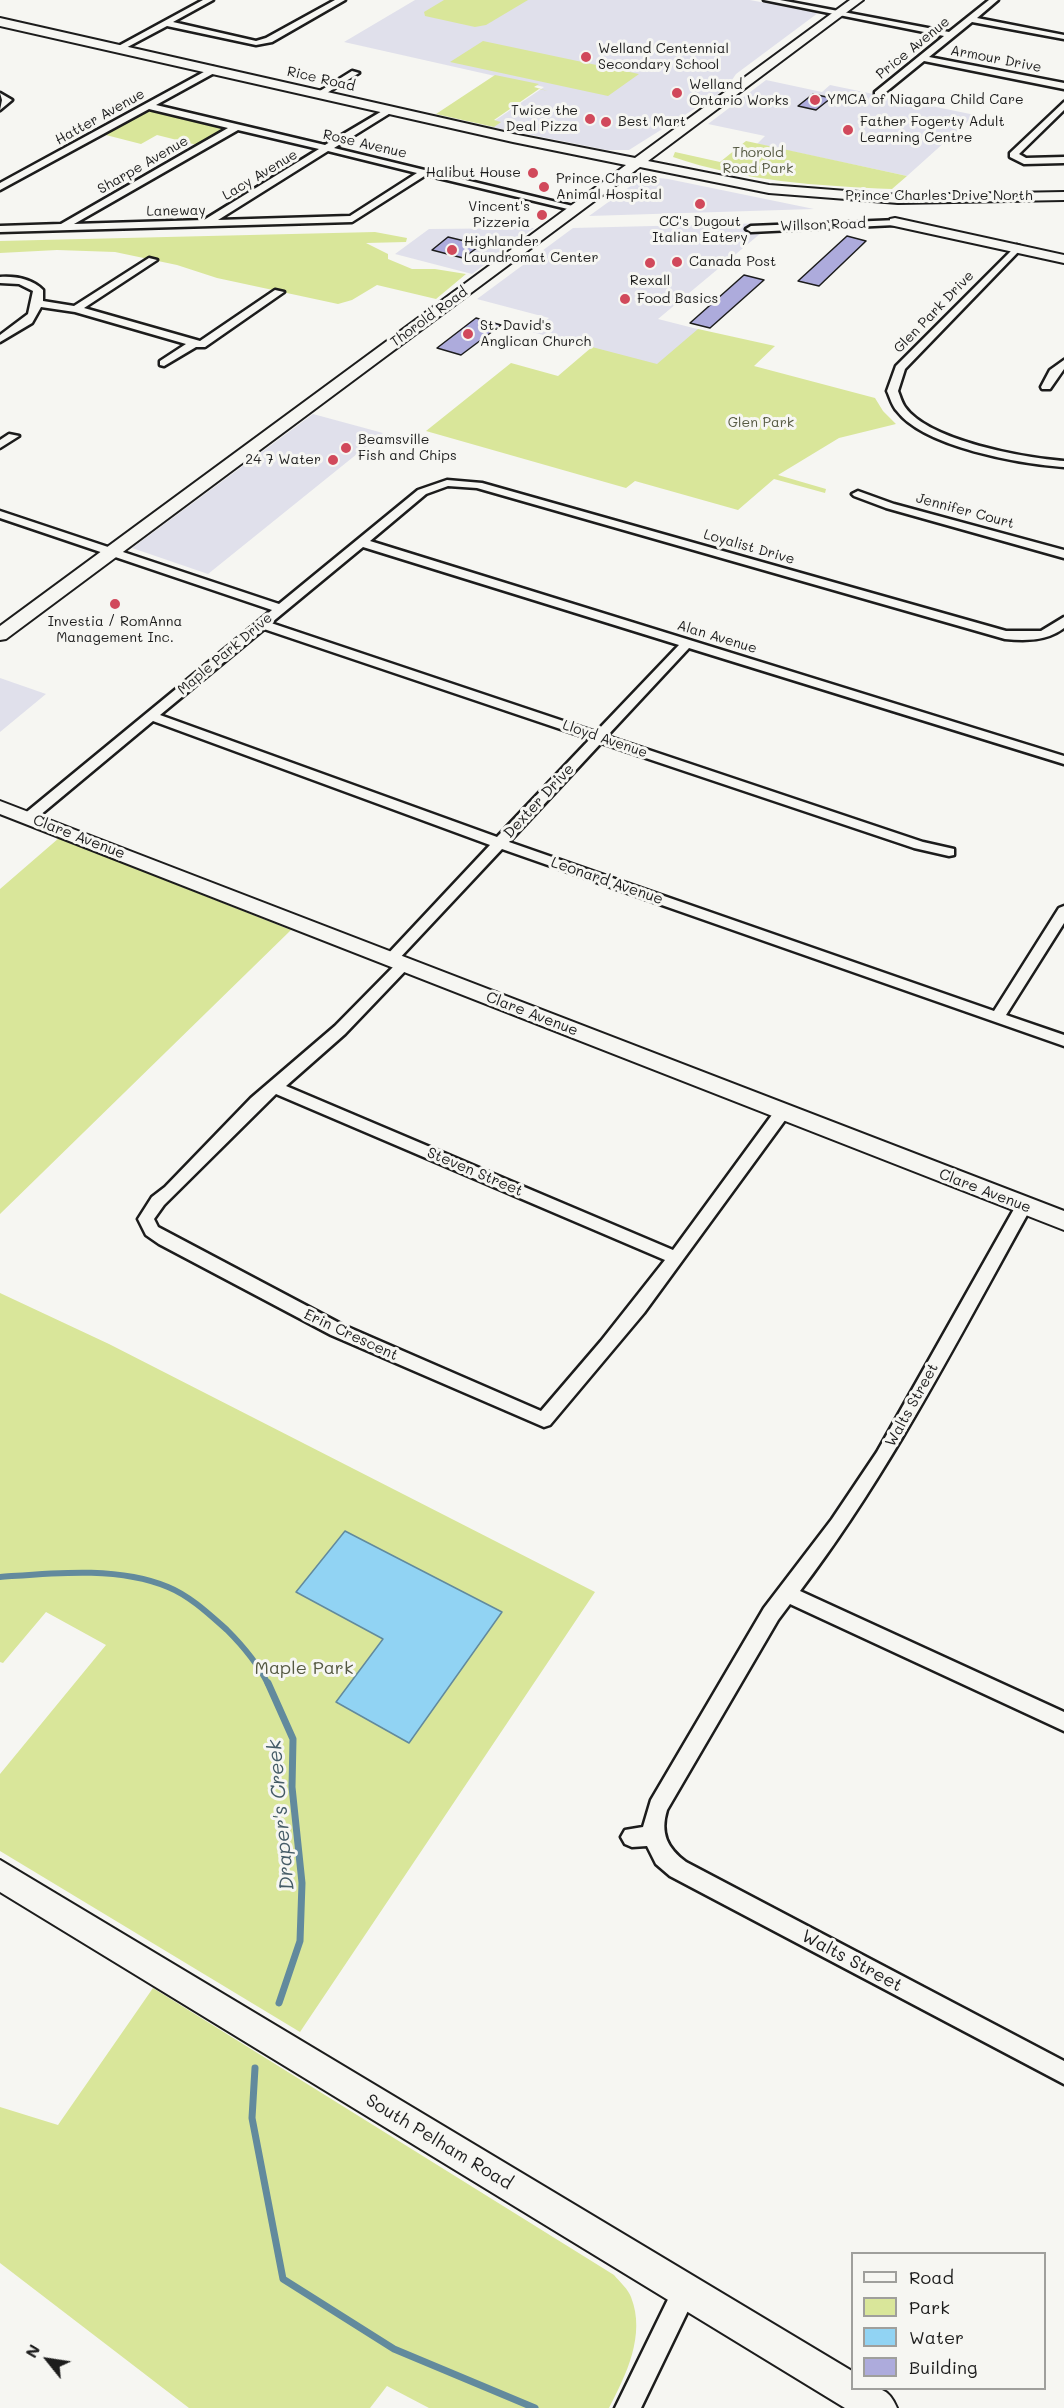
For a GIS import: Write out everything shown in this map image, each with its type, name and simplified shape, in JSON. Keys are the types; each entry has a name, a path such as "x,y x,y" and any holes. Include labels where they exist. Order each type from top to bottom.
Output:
{"street":[{"path":"66,0 79,0"},
{"path":"117,49 210,0"},
{"path":"165,23 251,43 263,43 341,0"},
{"path":"768,0 950,35"},
{"name":"Thorold Road","path":"0,635 857,0"},
{"name":"Price Avenue","path":"878,94 994,0"},
{"path":"970,19 1064,37"},
{"name":"Rice Road","path":"0,22 389,110 637,163"},
{"name":"Armour Drive","path":"923,58 1064,86"},
{"name":"Hatter Avenue","path":"0,187 213,70"},
{"path":"319,94 356,73"},
{"path":"0,96 8,100 0,107"},
{"path":"1064,105 1013,155 1024,161 1064,160"},
{"name":"Rose Avenue","path":"149,106 576,208"},
{"name":"Lacy Avenue","path":"205,223 389,110"},
{"name":"Sharpe Avenue","path":"63,227 236,127"},
{"path":"586,153 657,148 670,164 716,180"},
{"name":"Prince Charles Drive North","path":"637,163 769,189 973,211 1064,196"},
{"name":"Laneway","path":"0,229 352,219 424,172"},
{"path":"599,191 646,173 716,180"},
{"path":"959,236 973,211"},
{"path":"895,222 1064,259"},
{"name":"Willson Road","path":"751,229 895,222"},
{"name":"Glen Park Drive","path":"1017,248 900,368 892,385 893,394 909,417 942,437 1027,460 1064,464"},
{"path":"76,309 152,260"},
{"path":"0,280 32,285 38,290 39,304 33,317 0,339"},
{"path":"39,304 76,309 201,345 279,292"},
{"path":"164,363 195,343"},
{"path":"1046,387 1054,372 1064,363"},
{"path":"0,445 13,436"},
{"name":"Loyalist Drive","path":"422,492 447,483 478,485 1005,635 1038,636 1058,628 1064,621"},
{"name":"Maple Park Drive","path":"28,818 422,492"},
{"name":"Jennifer Court","path":"858,494 890,506 1064,554"},
{"path":"0,514 280,609"},
{"name":"Alan Avenue","path":"361,542 1064,760"},
{"name":"Lloyd Avenue","path":"262,624 920,845 949,852"},
{"name":"Dexter Drive","path":"397,961 499,843 687,643"},
{"name":"Leonard Avenue","path":"151,716 499,843 1064,1041"},
{"name":"Clare Avenue","path":"0,807 1064,1221"},
{"path":"997,1018 1064,911"},
{"name":"Erin Crescent","path":"397,961 340,1030 274,1087 171,1191 158,1201 146,1219 152,1231 337,1330 544,1420 575,1386 676,1258 783,1112"},
{"name":"Steven Street","path":"274,1087 676,1258"},
{"name":"Walts Street","path":"1024,1206 883,1457 839,1525 771,1614 658,1807 654,1818 653,1836 660,1853 678,1869 1064,2073"},
{"path":"786,1593 1064,1722"},
{"path":"632,1837 653,1836"},
{"name":"South Pelham Road","path":"0,1875 879,2408"},
{"path":"628,2408 685,2292"}],"shaded area":[{"name":"Welland Centennial Secondary School","path":"415,0 750,0 818,13 736,74 726,89 629,150 607,150 487,126 544,87 344,42"},
{"name":"Father Fogerty Adult Learning Centre","path":"766,80 822,92 830,85 975,115 907,176 757,144 765,136 708,124"},
{"path":"649,177 814,209 589,216 639,180"},
{"path":"773,223 658,319 768,347 728,384 532,332 549,318 477,299 573,228"},
{"path":"534,228 472,274 395,254 429,229"},
{"path":"313,414 383,433 208,574 132,548"},
{"path":"0,678 46,694 0,732"}],"green space":[{"path":"444,0 528,0 486,25 475,27 425,16 424,12"},
{"path":"483,41 639,74 608,96 450,62"},
{"path":"495,75 539,84 534,87 548,91 539,89 494,120 501,122 494,127 436,114"},
{"path":"152,110 222,126 223,129 197,145 157,135 141,144 102,134 143,112"},
{"name":"Thorold Road Park","path":"746,141 907,176 892,189 809,184 726,172 673,157 675,152 720,162"},
{"path":"375,232 407,238 406,242 366,243 388,254 388,259 412,269 435,269 466,274 436,299 377,285 352,300 338,304 217,278 177,265 115,252 57,250 0,253 0,241"},
{"name":"Glen Park","path":"698,329 775,346 754,366 875,398 883,411 896,424 839,438 778,475 826,489 825,493 774,479 738,510 635,481 626,488 426,431 511,363 558,376 592,347 657,364"},
{"path":"59,838 291,930 0,1214 0,889"},
{"name":"Maple Park","path":"0,1293 109,1344 595,1592 300,2032 0,1851 0,1774 106,1645 46,1612 3,1663 0,1662"},
{"path":"153,1988 614,2275 631,2297 636,2326 632,2354 609,2408 429,2408 387,2386 370,2408 189,2408 0,2263 0,2107 58,2125"}],"water":[{"path":"345,1531 502,1612 409,1743 336,1702 383,1639 296,1592"}],"building":[{"name":"YMCA of Niagara Child Care","path":"813,94 831,98 816,110 798,106"},
{"path":"847,236 866,241 819,286 798,281"},
{"name":"Highlander Laundromat Center","path":"448,237 481,245 463,258 432,250"},
{"path":"744,275 764,280 710,328 690,323"},
{"name":"St. David's Anglican Church","path":"476,318 501,325 461,355 437,348"}],"waterway":[{"name":"Draper's Creek","path":"0,1577 63,1573 107,1574 149,1580 168,1587 192,1600 227,1630 260,1669 268,1684"},
{"name":"Draper's Creek","path":"268,1683 293,1739 292,1787 302,1883 300,1941 279,2003"},
{"name":"Draper's Creek","path":"255,2068 252,2118 283,2279 394,2349 535,2408"}],"place":[{"name":"Welland Centennial Secondary School","path":"586,57"},
{"name":"Welland Ontario Works","path":"677,93"},
{"name":"YMCA of Niagara Child Care","path":"815,100"},
{"name":"Twice the Deal Pizza","path":"590,119"},
{"name":"Best Mart","path":"606,122"},
{"name":"Father Fogerty Adult Learning Centre","path":"848,130"},
{"name":"Halibut House","path":"533,173"},
{"name":"Prince Charles Animal Hospital","path":"544,187"},
{"name":"CC's Dugout Italian Eatery","path":"700,204"},
{"name":"Vincent's Pizzeria","path":"542,215"},
{"name":"Highlander Laundromat Center","path":"452,250"},
{"name":"Canada Post","path":"677,262"},
{"name":"Rexall","path":"650,263"},
{"name":"Food Basics","path":"625,299"},
{"name":"St. David's Anglican Church","path":"468,334"},
{"name":"Beamsville Fish and Chips","path":"346,448"},
{"name":"24 7 Water","path":"333,460"},
{"name":"Investia / RomAnna Management Inc.","path":"115,604"}]}
